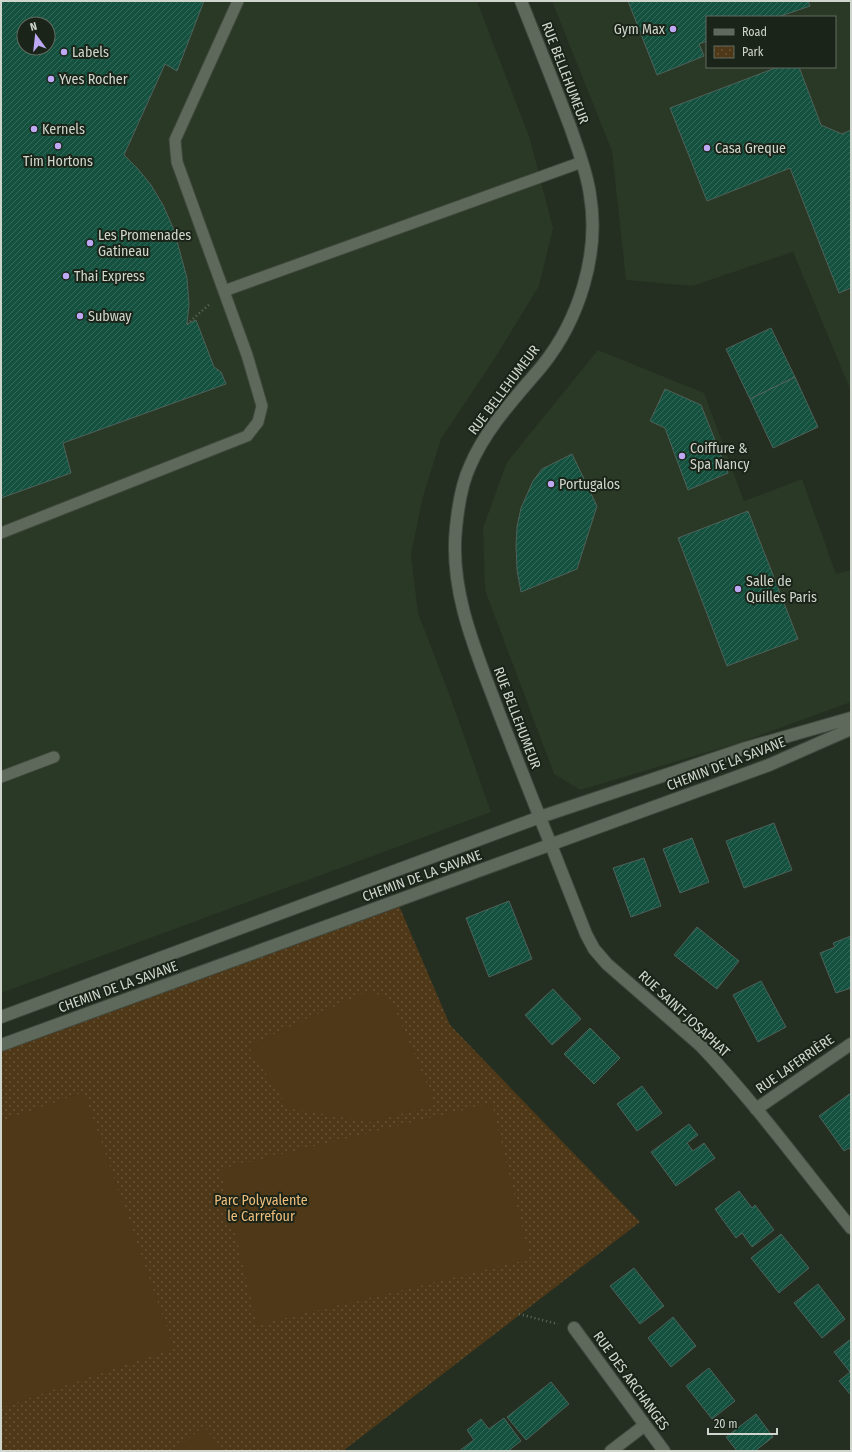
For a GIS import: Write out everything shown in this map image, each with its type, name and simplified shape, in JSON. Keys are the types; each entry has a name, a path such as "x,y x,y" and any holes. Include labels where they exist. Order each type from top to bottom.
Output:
{"street":[{"name":"RUE BELLEHUMEUR","path":"521,1 582,162 590,194 593,220 591,246 586,278 577,306 566,330 548,357 491,429 469,467 460,498 456,530 455,562 462,602 474,648 551,845"},
{"name":"CHEMIN DE LA SAVANE","path":"1,1017 540,817 746,748 851,718"},
{"name":"CHEMIN DE LA SAVANE","path":"1,1045 769,765 851,729"},
{"name":"RUE SAINT-JOSAPHAT","path":"551,845 578,917 594,949 607,964 701,1046 756,1109 851,1228"},
{"name":"RUE LAFERRIÈRE","path":"756,1109 851,1044"},
{"name":"RUE DES ARCHANGES","path":"574,1328 664,1451"},
{"path":"611,1451 645,1425"}],"lane":[{"path":"1,533 247,436 258,422 262,406 248,355 177,162 175,140 238,1"},
{"path":"224,291 582,162"},
{"path":"1,777 54,757"}],"path":[{"path":"187,324 224,291"},
{"path":"519,1314 574,1328"}],"shaded area":[{"name":"Les Promenades Gatineau","path":"1,1 477,1 530,139 553,228 539,286 495,358 441,439 423,497 411,554 418,613 450,696 491,812 1,993"},
{"path":"552,1 851,1 851,391 793,252 692,286 626,280 612,151"},
{"path":"598,350 704,393 744,501 802,479 836,574 851,570 851,702 739,743 580,790 554,774 485,590 483,528 507,462"}],"green space":[{"name":"Parc Polyvalente le Carrefour","path":"397,901 450,1025 640,1222 343,1451 1,1451 1,1046"},
{"path":"370,990 392,1002 436,1105 370,1122 288,1108 248,1046"},
{"path":"84,1092 174,1348 1,1408 1,1121"},
{"path":"492,1103 530,1259 257,1325 220,1169"},
{"path":"203,1426 225,1451 175,1451"}],"building":[{"name":"Les Promenades Gatineau","path":"1,1 204,1 177,71 165,64 124,155 151,185 163,205 174,230 187,278 189,304 187,324 196,320 214,367 221,372 226,384 63,443 71,473 1,498"},
{"name":"Gym Max","path":"628,1 808,1 810,6 781,16 706,16 706,41 699,44 704,56 657,75"},
{"path":"775,68 799,68 821,125 842,134 851,130 851,288 839,293 790,168 707,201 670,108"},
{"path":"771,328 795,377 750,399 726,349"},
{"path":"795,377 818,427 773,448 750,399"},
{"path":"665,389 701,405 728,473 688,490 665,428 650,421"},
{"path":"572,454 597,506 577,569 521,592 517,570 516,545 517,527 521,508 533,481 542,469"},
{"name":"Salle de Quilles Paris","path":"748,511 798,639 727,666 678,538"},
{"path":"774,823 792,870 744,888 726,841"},
{"path":"692,838 709,882 680,893 663,849"},
{"path":"644,858 661,906 631,917 613,868"},
{"path":"509,901 532,959 489,977 466,918"},
{"path":"697,927 739,961 717,989 674,955"},
{"path":"851,936 851,988 836,993 820,953 835,947 833,943"},
{"path":"761,981 786,1027 758,1042 733,995"},
{"path":"553,989 581,1019 552,1045 525,1015"},
{"path":"590,1028 620,1058 594,1084 564,1054"},
{"path":"642,1086 662,1113 637,1131 617,1104"},
{"path":"851,1093 851,1151 849,1148 844,1151 819,1116"},
{"path":"689,1124 698,1135 687,1143 693,1151 704,1143 715,1158 676,1186 651,1152"},
{"path":"739,1191 752,1208 755,1205 774,1230 752,1247 742,1233 736,1238 715,1209"},
{"path":"781,1234 809,1268 779,1293 751,1258"},
{"path":"634,1268 664,1306 640,1324 610,1286"},
{"path":"818,1284 845,1319 822,1338 794,1303"},
{"path":"673,1317 696,1346 671,1367 648,1338"},
{"path":"851,1339 850,1394 839,1381 850,1372 834,1352"},
{"path":"709,1368 735,1401 712,1419 686,1386"},
{"path":"551,1382 569,1404 526,1440 507,1417"},
{"path":"756,1414 773,1437 755,1451 737,1451 726,1437"},
{"path":"504,1418 521,1441 508,1451 459,1451 474,1440 467,1430 481,1419 489,1429"}],"place":[{"name":"Gym Max","path":"673,29"},
{"name":"Labels","path":"64,52"},
{"name":"Yves Rocher","path":"51,79"},
{"name":"Kernels","path":"34,129"},
{"name":"Tim Hortons","path":"58,146"},
{"name":"Casa Greque","path":"707,148"},
{"name":"Les Promenades Gatineau","path":"90,243"},
{"name":"Thai Express","path":"66,276"},
{"name":"Subway","path":"80,316"},
{"name":"Coiffure & Spa Nancy","path":"682,456"},
{"name":"Portugalos","path":"551,484"},
{"name":"Salle de Quilles Paris","path":"738,589"}]}
